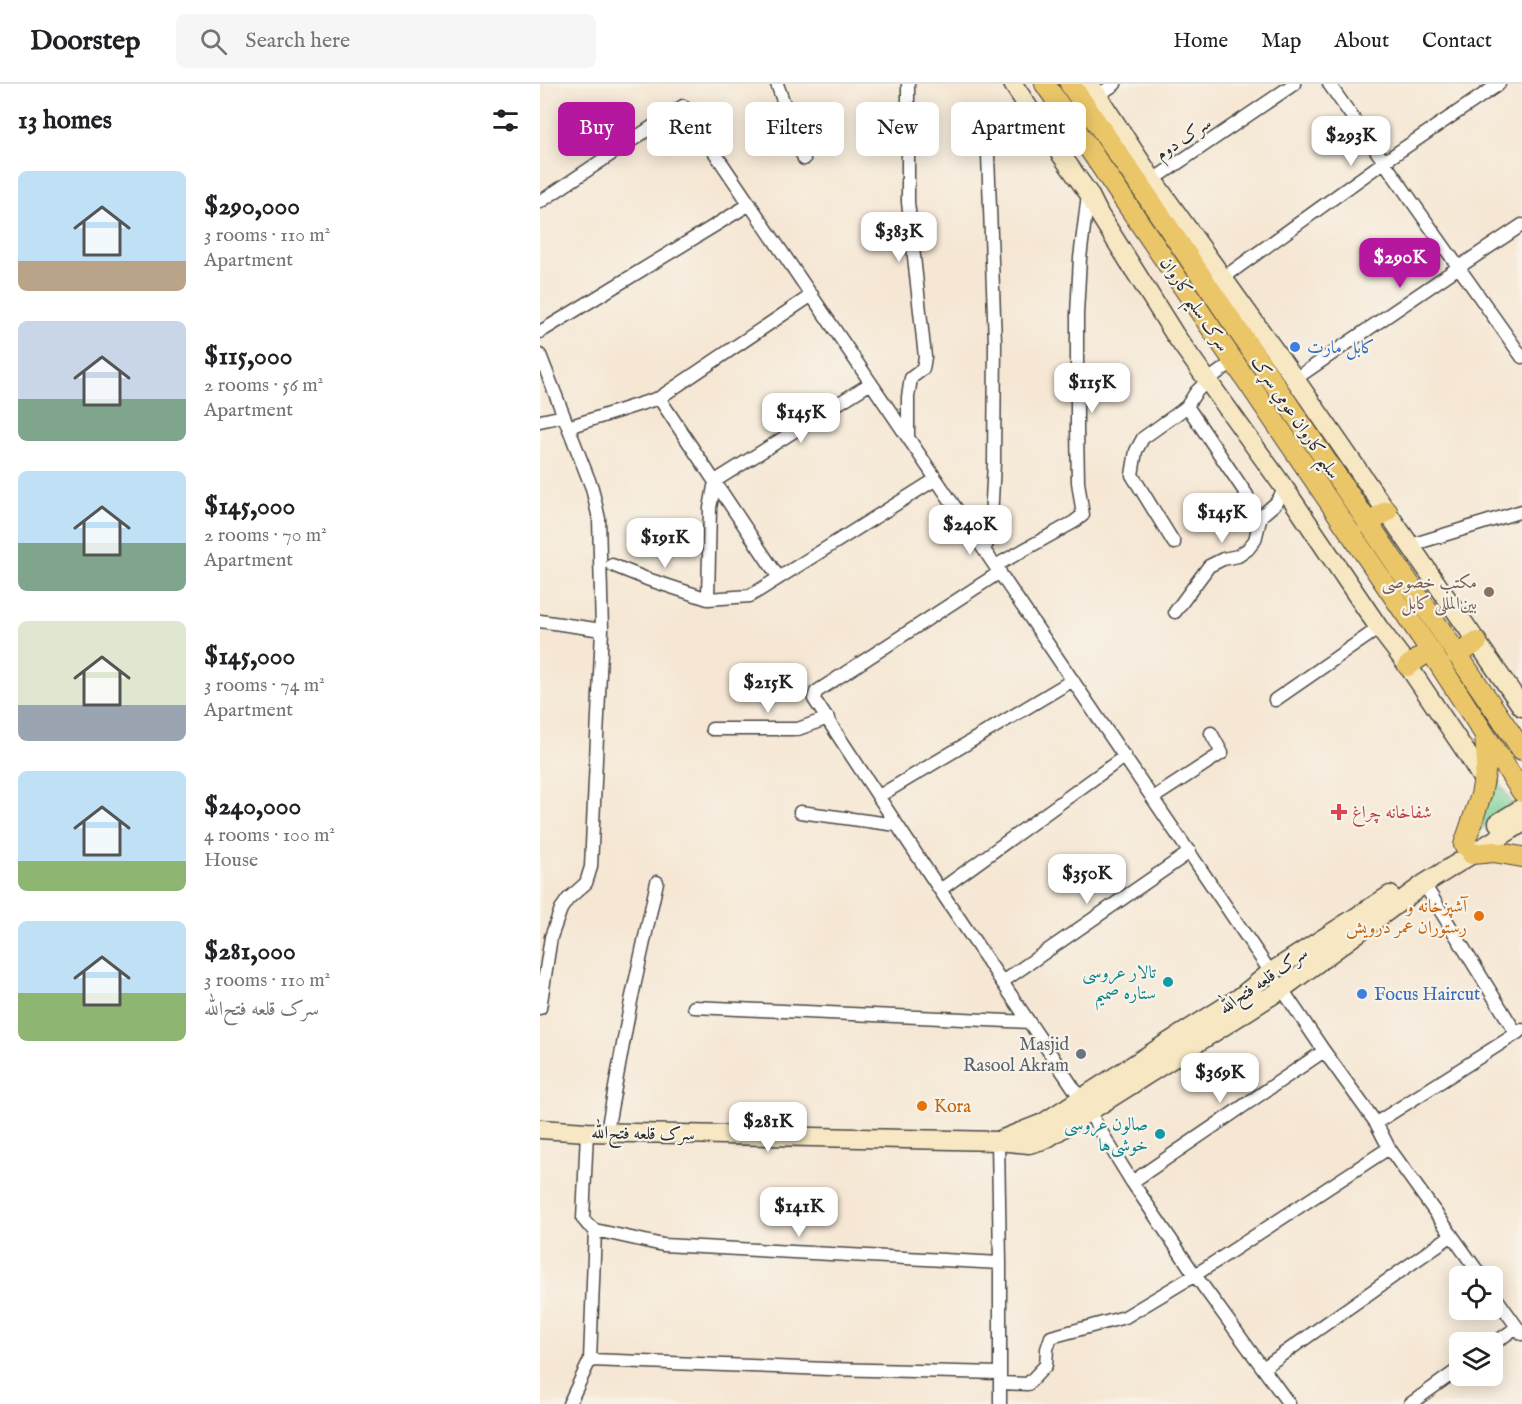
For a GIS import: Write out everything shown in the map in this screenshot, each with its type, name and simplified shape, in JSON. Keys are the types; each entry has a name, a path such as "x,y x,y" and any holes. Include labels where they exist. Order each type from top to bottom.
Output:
{"main road":[{"path":"1013,84 1025,102"},
{"name":"سرک سلیم کاروان","path":"1045,84 1430,650 1522,792"},
{"name":"سلیم کاروان عومي سړک","path":"1070,84 1150,188 1368,524 1522,750"},
{"path":"1094,90 1150,188 1223,278 1411,544 1522,707"},
{"path":"1062,156 1089,194 1099,214 1175,335 1285,489 1379,628 1408,666 1484,782"},
{"path":"1130,208 1150,188"},
{"path":"1368,524 1387,511"},
{"path":"1457,655 1477,642"},
{"path":"1408,666 1430,650"},
{"path":"1484,735 1487,762 1468,849 1522,857"},
{"name":"سرک قلعه فتح‌الله","path":"1085,1105 1282,988 1424,884 1522,808"},
{"name":"سرک قلعه فتح‌الله","path":"540,1129 999,1141 1029,1144 1046,1139 1085,1105 1167,1043 1239,998 1272,972 1419,876 1522,823"}],"street":[{"path":"777,84 804,159"},
{"path":"908,84 908,202 925,357 923,369 911,378 908,397 908,437"},
{"path":"1094,90 1115,84"},
{"name":"سرک دوم","path":"1150,188 1294,84"},
{"path":"1329,84 1522,355"},
{"path":"1223,278 1385,161 1499,84"},
{"path":"540,202 683,106 1324,1051 1376,1123 1389,1148 1474,1266"},
{"path":"984,550 990,537 994,463 995,342 988,156"},
{"path":"1089,194 1080,258 1077,314 1078,482 1083,515 998,569 816,692 814,699 1085,1105 1132,1182 1195,1275 1289,1404"},
{"path":"540,332 750,204"},
{"path":"1295,380 1522,225"},
{"path":"540,421 566,421 659,398 812,295"},
{"path":"540,355 592,488 599,519 602,630 591,867 586,883 568,899 545,936 540,1008"},
{"path":"1174,543 1132,475 1136,451 1143,438 1187,406 1192,396 1208,380 1234,361"},
{"path":"708,599 710,508 715,481 871,382"},
{"path":"659,398 779,578"},
{"path":"1187,406 1247,495"},
{"path":"612,566 708,599 750,596 936,478"},
{"path":"1175,612 1209,566 1238,556 1248,549 1256,540 1261,516 1276,502 1285,489"},
{"path":"1411,544 1522,511"},
{"path":"540,621 602,630"},
{"path":"1275,700 1379,628"},
{"path":"879,796 1073,680"},
{"path":"712,729 798,729 828,718"},
{"path":"1153,798 1222,753 1211,733"},
{"path":"940,890 1125,756"},
{"path":"800,812 897,825"},
{"path":"1002,982 1190,852"},
{"path":"607,1131 631,1001 657,882"},
{"path":"1376,1123 1519,1031 1424,884"},
{"path":"694,1007 1029,1022"},
{"path":"1132,1182 1324,1051"},
{"path":"587,1132 584,1219 588,1226 596,1230 663,1245 1000,1263"},
{"path":"999,1141 1000,1404"},
{"path":"590,1360 1000,1378 1028,1384 1047,1365 1047,1349 1051,1337 1125,1317 1195,1275 1389,1148"},
{"path":"569,1404 590,1360 596,1230"},
{"path":"1263,1368 1452,1235"},
{"path":"1503,1307 1520,1330 1503,1339"},
{"path":"1410,1404 1449,1376"},
{"path":"1275,1386 1277,1404"}],"green space":[{"path":"1491,770 1512,803 1477,831"}],"place":[{"name":"کابل مارت","path":"1295,347"},
{"name":"مکتب خصوصی بین‌المللی کابل","path":"1489,592"},
{"name":"شفاخانه چراغ","path":"1339,812"},
{"name":"آشپزخانه و رستوران عمر درویش","path":"1479,916"},
{"name":"تالار عروسی ستاره صمیم","path":"1168,982"},
{"name":"Focus Haircut","path":"1362,994"},
{"name":"Masjid Rasool Akram","path":"1081,1054"},
{"name":"Kora","path":"922,1106"},
{"name":"صالون عروسی خوشی‌ها","path":"1160,1134"}]}
